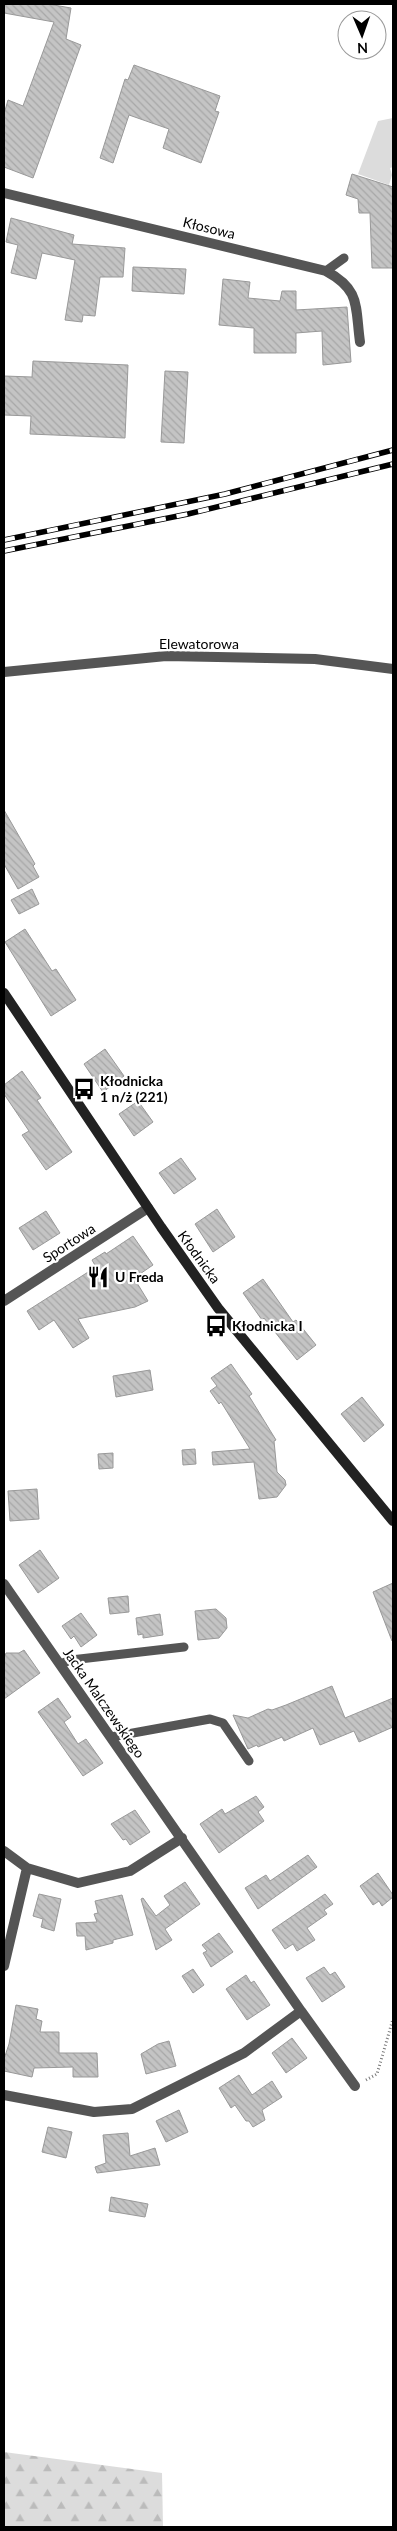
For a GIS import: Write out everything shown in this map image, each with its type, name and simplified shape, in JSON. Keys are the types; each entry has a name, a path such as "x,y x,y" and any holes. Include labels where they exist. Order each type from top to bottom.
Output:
{"main road":[{"name":"Kłodnicka","path":"4,993 148,1208 218,1308 393,1521"}],"street":[{"name":"Kłosowa","path":"4,192 326,271 340,278 354,294 360,342"},
{"name":"Elewatorowa","path":"4,672 166,656 315,659 393,669"},
{"name":"Sportowa","path":"4,1301 148,1208"},
{"name":"Jacka Malczewskiego","path":"4,1584 355,2086"},
{"path":"4,1851 27,1868 78,1882 130,1871 182,1838"},
{"path":"4,1966 27,1868"},
{"path":"4,2095 94,2112 132,2109 244,2053 301,2011"}],"lane":[{"path":"326,271 344,258"},
{"path":"60,1664 71,1660 184,1647"},
{"path":"111,1737 210,1719 223,1723 249,1761"}],"path":[{"path":"355,2086 378,2074 393,2019"}],"green space":[{"path":"393,118 393,167 390,168 392,175 389,185 358,174 378,121"},
{"path":"4,2452 162,2473 163,2527 4,2527"}],"building":[{"path":"4,4 48,4 71,8 66,39 81,45 33,178 4,167 4,114 8,100 23,106 54,22 4,13"},
{"path":"134,65 220,96 215,111 219,112 201,163 163,148 169,129 129,115 113,163 100,158 125,79 128,80"},
{"path":"352,174 393,187 393,268 372,268 370,213 359,213 358,199 346,195"},
{"path":"11,218 74,235 72,244 125,248 123,277 100,277 95,316 83,315 82,322 65,320 75,260 42,253 36,279 11,273 18,245 6,242"},
{"path":"133,267 186,269 184,294 132,291"},
{"path":"223,279 250,282 248,298 280,301 282,291 296,291 296,310 347,307 351,362 323,365 322,331 296,333 296,353 254,353 254,328 219,325"},
{"path":"33,361 128,365 125,438 30,434 31,416 4,415 4,376 32,377"},
{"path":"165,371 188,372 184,443 161,442"},
{"path":"4,810 35,864 33,866 39,877 18,889 4,864"},
{"path":"32,889 39,904 19,914 11,900"},
{"path":"25,929 52,971 56,969 76,1000 51,1016 5,942"},
{"path":"105,1049 124,1076 103,1092 84,1064"},
{"path":"22,1071 41,1098 37,1100 72,1152 46,1170 22,1135 29,1131 4,1094 4,1085"},
{"path":"138,1101 153,1122 134,1136 119,1114"},
{"path":"181,1158 196,1179 174,1194 159,1173"},
{"path":"217,1209 235,1237 213,1252 195,1224"},
{"path":"46,1211 60,1233 33,1250 19,1228"},
{"path":"133,1236 153,1265 134,1278 148,1301 135,1307 78,1319 89,1338 73,1348 54,1320 39,1330 27,1311 96,1267 92,1260 105,1252 106,1254"},
{"path":"263,1279 293,1322 296,1320 316,1345 297,1360 264,1318 262,1320 243,1293"},
{"path":"231,1364 252,1394 249,1396 276,1440 274,1441 277,1472 285,1480 286,1485 277,1497 259,1499 254,1462 213,1465 212,1452 250,1449 221,1402 219,1404 210,1391 217,1386 211,1378"},
{"path":"150,1370 153,1390 116,1397 113,1376"},
{"path":"362,1397 384,1425 364,1442 341,1414"},
{"path":"195,1449 196,1464 183,1465 182,1450"},
{"path":"113,1453 113,1468 99,1469 98,1454"},
{"path":"37,1489 39,1519 10,1521 8,1491"},
{"path":"40,1550 59,1578 38,1593 19,1565"},
{"path":"393,1583 393,1641 392,1641 373,1592"},
{"path":"128,1596 129,1612 110,1614 108,1598"},
{"path":"216,1609 226,1618 227,1628 219,1638 198,1640 195,1611"},
{"path":"81,1613 97,1635 81,1647 74,1636 71,1639 62,1626"},
{"path":"160,1614 163,1635 143,1638 143,1634 138,1635 136,1618"},
{"path":"24,1650 40,1673 4,1699 4,1658 6,1653 19,1653"},
{"path":"332,1686 345,1718 393,1698 393,1727 359,1742 354,1731 320,1745 313,1728 284,1741 282,1737 248,1749 233,1715 248,1718"},
{"path":"58,1698 71,1717 64,1722 78,1744 86,1739 103,1763 83,1776 38,1712"},
{"path":"256,1796 264,1807 258,1812 264,1821 219,1853 200,1824 222,1809 225,1814"},
{"path":"135,1810 150,1832 130,1845 126,1839 123,1840 111,1824"},
{"path":"308,1855 317,1867 258,1909 245,1888 266,1875 270,1881"},
{"path":"378,1873 393,1895 382,1906 379,1901 373,1905 360,1886"},
{"path":"185,1882 200,1904 165,1929 172,1940 156,1950 141,1899 143,1898 156,1916 170,1905 164,1896"},
{"path":"39,1894 61,1899 54,1931 41,1927 43,1919 33,1916"},
{"path":"325,1894 333,1904 324,1910 327,1914 307,1928 315,1940 297,1951 293,1944 285,1949 272,1930"},
{"path":"122,1895 133,1935 113,1940 113,1943 86,1950 85,1936 77,1936 76,1923 97,1922 94,1914 98,1913 95,1901"},
{"path":"219,1933 233,1952 211,1967 203,1953 207,1951 202,1945"},
{"path":"324,1967 330,1975 335,1972 345,1987 322,2002 306,1978"},
{"path":"193,1969 204,1985 193,1993 182,1976"},
{"path":"246,1975 251,1983 254,1981 270,2005 247,2020 226,1989"},
{"path":"16,2005 38,2009 36,2019 42,2021 40,2032 59,2032 59,2053 97,2053 98,2077 73,2077 73,2067 34,2068 32,2077 4,2071 4,2059 9,2044"},
{"path":"292,2038 307,2058 286,2073 272,2053"},
{"path":"169,2041 176,2066 146,2074 141,2054 158,2044"},
{"path":"239,2075 252,2095 272,2081 282,2097 262,2110 265,2120 253,2127 249,2121 246,2121 235,2105 231,2108 219,2088"},
{"path":"179,2110 188,2132 166,2142 156,2121"},
{"path":"48,2127 72,2132 66,2158 42,2152"},
{"path":"128,2133 130,2156 155,2148 160,2165 97,2173 95,2167 106,2163 103,2135"},
{"path":"111,2197 148,2204 145,2217 109,2211"}],"railway":[{"path":"4,540 225,494 393,450"},
{"path":"4,551 188,514 393,464"}],"place":[{"name":"Kłodnicka 1 n/ż (221)","path":"84,1089"},
{"name":"U Freda","path":"98,1277"},
{"name":"Kłodnicka I","path":"216,1326"}]}
